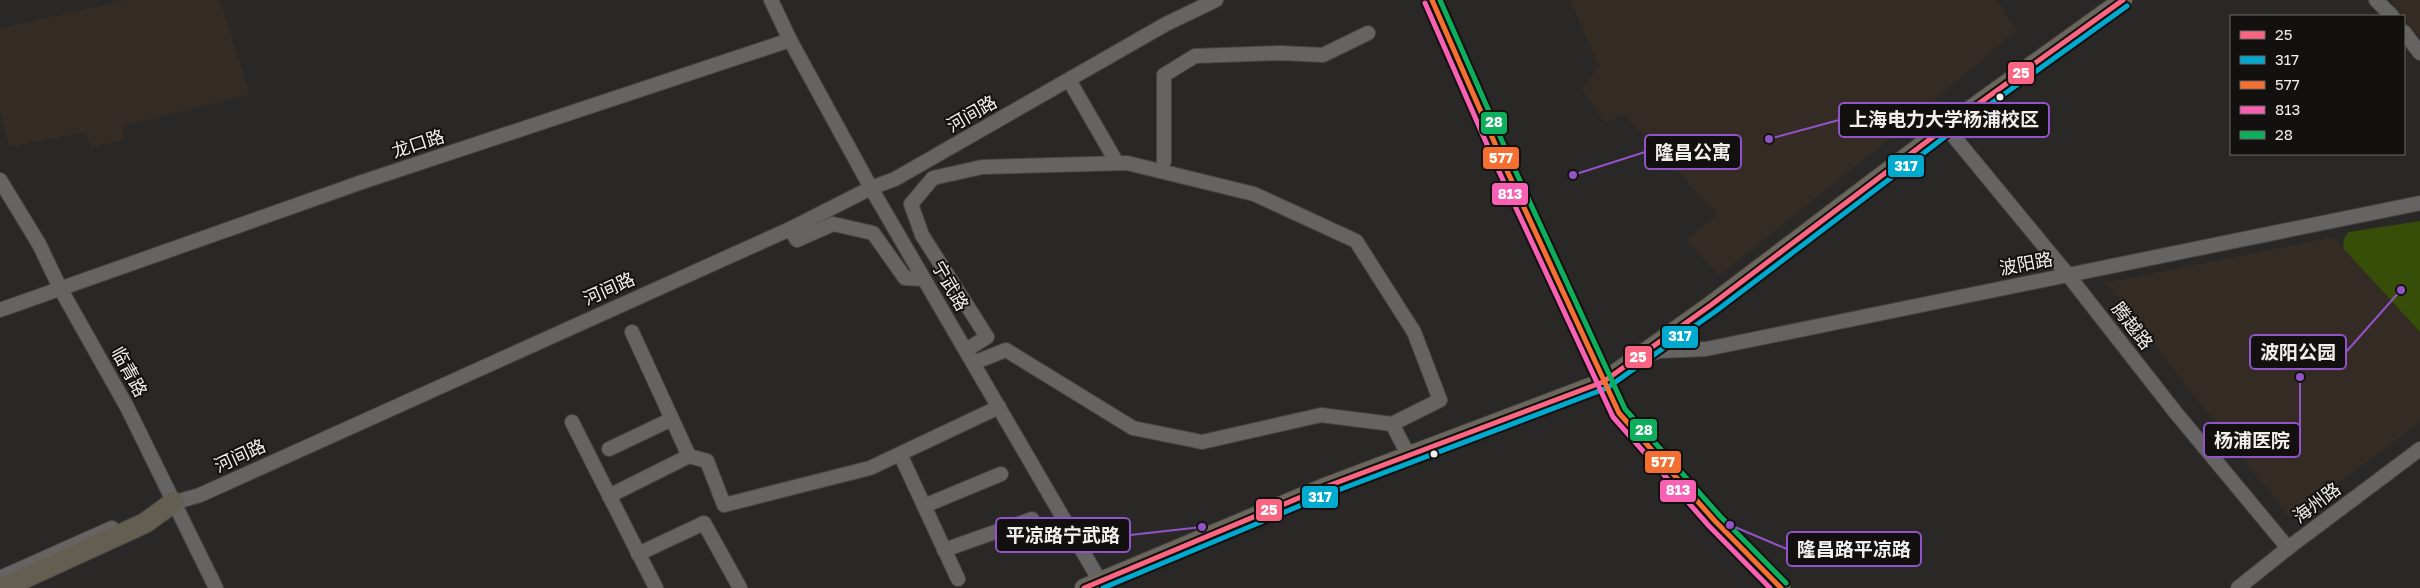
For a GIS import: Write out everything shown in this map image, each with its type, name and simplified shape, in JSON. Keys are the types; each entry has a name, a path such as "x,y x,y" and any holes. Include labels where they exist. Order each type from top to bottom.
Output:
{"highway":[{"path":"3,588 145,523 174,502"}],"main road":[{"path":"1432,0 1603,382 1624,421 1715,521 1781,588"},
{"path":"1096,586 1325,487 1603,382 1710,305 1946,127 2123,0"}],"street":[{"name":"宁武路","path":"771,0 790,40 872,188 999,407 1096,586"},
{"name":"河间路","path":"0,578 82,540 174,502 200,495 790,229 872,188 895,179 1166,24 1216,0"},
{"path":"2376,0 2391,15"},
{"path":"1164,161 1164,75 1179,65 1195,56 1280,53 1323,55 1368,33"},
{"path":"2405,33 2420,53"},
{"name":"龙口路","path":"0,310 371,179 790,40"},
{"path":"1069,80 1117,163"},
{"name":"腾越路","path":"1946,127 2068,275 2176,413 2288,548"},
{"path":"966,350 987,337 922,235 911,204 933,178 982,167 1127,163 1254,194 1356,241 1414,332 1440,400 1392,424 1321,415 1202,442 1133,428 1006,350 974,364"},
{"name":"临青路","path":"0,180 40,244 60,288 127,406 216,588"},
{"name":"波阳路","path":"1638,357 1660,351 1706,349 2420,203"},
{"path":"790,229 797,240 832,224 873,232 905,278 924,278"},
{"path":"632,332 689,456"},
{"path":"609,496 689,456 707,462 724,504 870,468 999,407"},
{"path":"610,449 672,419"},
{"path":"572,422 656,588"},
{"path":"1392,424 1409,456"},
{"name":"海州路","path":"2238,588 2420,449"},
{"path":"900,454 958,579"},
{"path":"924,506 1001,474"},
{"path":"944,550 1032,519"},
{"path":"638,554 704,523 740,588"}],"shaded area":[{"path":"127,0 220,0 250,94 122,126 124,140 91,147 86,132 9,147 0,112 0,28"},
{"path":"1570,0 1997,0 2016,31 1871,154 1720,275 1686,240 1718,214 1623,113 1606,123 1582,90 1599,66"},
{"path":"2391,0 2420,0 2420,37 2405,18 2405,15 2403,15"},
{"path":"2334,237 2420,332 2420,423 2290,518 2106,283"}],"green space":[{"path":"2420,221 2420,332 2344,249 2343,244 2349,232"}],"transit line":[{"name":"577","path":"1432,0 1503,162 1619,413 1715,521 1781,588"},
{"name":"28","path":"1440,0 1510,159 1625,409 1720,516 1786,583"},
{"name":"25","path":"1084,588 1325,487 1603,382 1711,305 1946,127 2123,0"},
{"name":"813","path":"1425,3 1496,165 1613,417 1709,526 1770,588"},
{"name":"317","path":"1103,588 1328,494 1607,388 1716,311 1950,133 2127,6"}],"place":[{"name":"上海电力大学杨浦校区","path":"1769,139"},
{"name":"隆昌公寓","path":"1573,175"},
{"name":"波阳公园","path":"2401,290"},
{"name":"杨浦医院","path":"2300,377"},
{"name":"隆昌路平凉路","path":"1730,525"},
{"name":"平凉路宁武路","path":"1202,527"}]}
